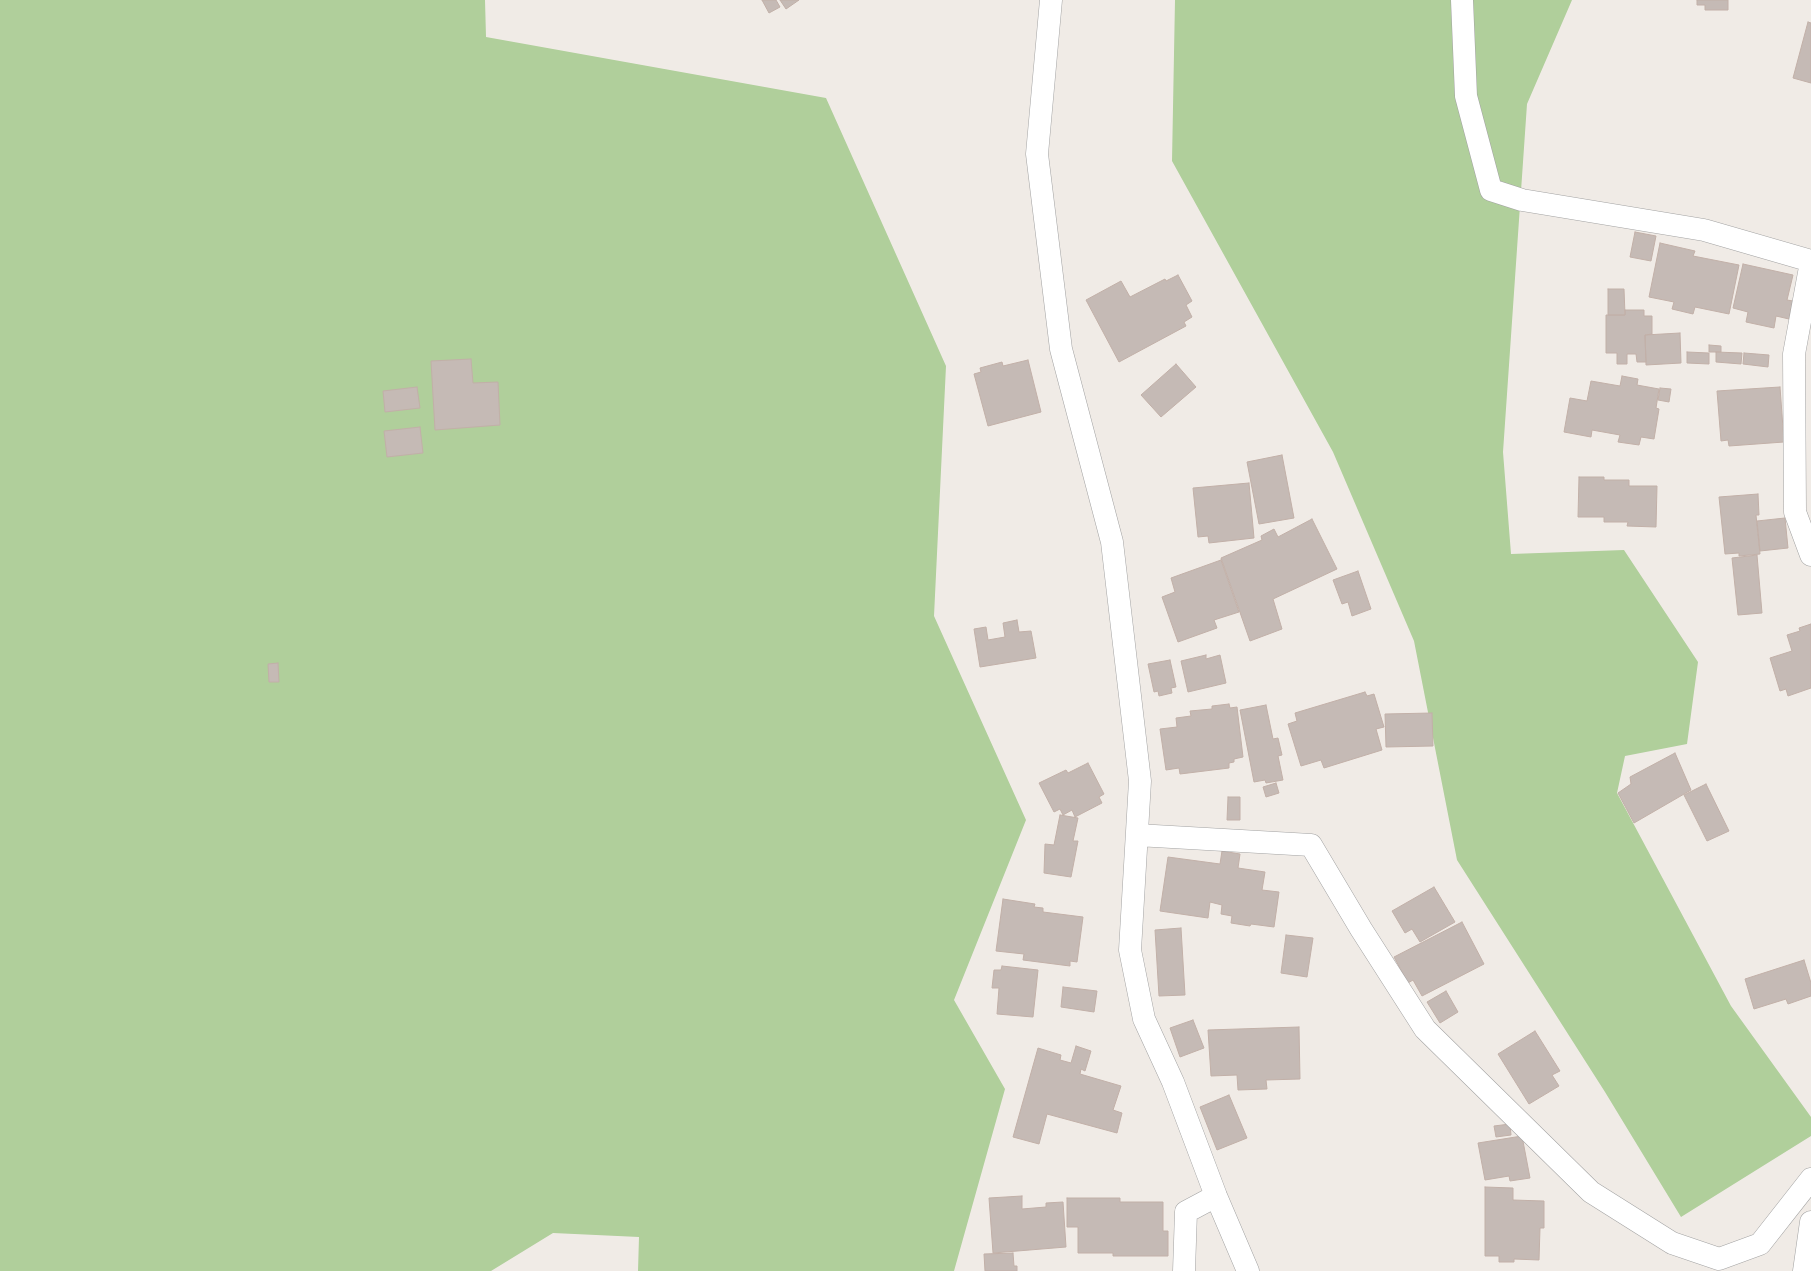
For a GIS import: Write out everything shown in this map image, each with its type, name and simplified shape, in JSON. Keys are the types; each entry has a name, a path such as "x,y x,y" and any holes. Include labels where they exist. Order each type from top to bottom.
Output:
{"street":[{"path":"1051,0 1037,154 1061,349 1112,542 1140,781 1130,950 1144,1019 1173,1082 1216,1196 1248,1271"},
{"path":"1462,0 1466,96 1491,190 1522,200 1704,230 1811,262 1794,354 1795,512 1811,555"},
{"path":"1137,835 1311,845 1361,929 1425,1029 1591,1192 1672,1243 1719,1259 1760,1244 1811,1178"},
{"path":"1184,1271 1186,1212 1216,1196"},
{"path":"1804,1271 1811,1222"}],"green space":[{"path":"0,0 485,0 486,37 826,98 946,366 934,616 1026,820 954,1000 1005,1089 954,1271 638,1271 639,1237 553,1233 491,1271 0,1271"},
{"path":"1175,0 1572,0 1527,104 1503,452 1511,554 1624,550 1698,662 1687,744 1625,756 1617,793 1731,1006 1811,1117 1811,1136 1681,1217 1605,1092 1457,860 1414,641 1333,452 1172,161"}],"building":[{"path":"762,0 776,0 780,7 769,13"},
{"path":"780,0 799,0 786,9"},
{"path":"1697,0 1728,0 1728,10 1705,10 1705,5 1697,5"},
{"path":"1808,22 1811,23 1811,83 1793,78"},
{"path":"1635,232 1656,236 1651,261 1630,257"},
{"path":"1660,243 1695,251 1693,256 1739,265 1729,314 1695,307 1693,314 1672,309 1674,302 1649,297"},
{"path":"1743,264 1793,275 1787,300 1793,301 1789,319 1776,316 1774,328 1746,322 1748,312 1733,308"},
{"path":"1178,275 1192,301 1186,305 1192,317 1184,322 1186,326 1119,362 1086,300 1121,281 1130,297 1165,279 1166,281"},
{"path":"1608,289 1624,289 1625,315 1608,315"},
{"path":"1625,310 1644,310 1644,316 1652,316 1652,334 1645,335 1646,362 1637,362 1636,354 1627,354 1627,364 1617,364 1617,353 1606,353 1606,315 1625,315"},
{"path":"1680,333 1681,363 1646,365 1645,335"},
{"path":"1709,345 1721,346 1721,352 1709,352"},
{"path":"1687,352 1709,353 1709,364 1687,363"},
{"path":"1716,352 1742,353 1741,364 1716,362"},
{"path":"1744,353 1769,355 1768,367 1743,364"},
{"path":"471,359 473,383 498,382 500,425 435,430 431,361"},
{"path":"1028,360 1041,412 988,426 974,374 981,372 980,368 1002,362 1003,366"},
{"path":"1176,364 1196,387 1161,417 1141,395"},
{"path":"1622,376 1638,379 1637,385 1659,389 1656,408 1659,409 1654,439 1641,437 1639,445 1618,442 1620,435 1592,430 1591,437 1564,432 1570,398 1587,401 1591,381 1620,386"},
{"path":"417,387 420,408 385,412 383,391"},
{"path":"1780,387 1784,442 1729,446 1728,440 1721,441 1717,391"},
{"path":"1660,388 1671,389 1669,402 1658,400"},
{"path":"420,427 423,453 387,457 384,431"},
{"path":"1282,455 1294,518 1259,524 1247,462"},
{"path":"1579,477 1604,477 1604,480 1629,480 1629,486 1657,486 1656,527 1627,526 1628,522 1604,522 1604,517 1578,517"},
{"path":"1249,483 1254,538 1209,543 1208,536 1198,537 1193,488"},
{"path":"1758,494 1759,515 1756,515 1760,554 1739,556 1739,553 1725,554 1719,497"},
{"path":"1785,518 1788,548 1760,551 1757,521"},
{"path":"1312,519 1337,569 1273,599 1282,629 1250,641 1221,558 1262,540 1261,536 1274,529 1278,537"},
{"path":"1757,555 1762,613 1738,615 1732,558"},
{"path":"1221,560 1239,612 1214,620 1217,628 1178,642 1162,597 1175,592 1171,578"},
{"path":"1358,571 1371,609 1352,616 1348,602 1342,604 1333,580"},
{"path":"1017,620 1019,632 1031,631 1036,658 980,667 974,629 986,627 988,640 1005,637 1003,623"},
{"path":"1811,624 1811,688 1788,696 1786,689 1780,691 1770,658 1792,651 1787,635 1800,631 1799,628"},
{"path":"1206,655 1206,659 1220,655 1226,683 1188,692 1181,661"},
{"path":"1170,660 1176,687 1171,688 1172,693 1159,696 1158,691 1154,692 1148,664"},
{"path":"278,663 279,682 269,682 268,664"},
{"path":"1365,692 1367,696 1374,694 1384,727 1376,729 1382,750 1324,768 1321,760 1301,766 1288,724 1297,721 1295,713"},
{"path":"1229,704 1230,708 1237,707 1243,757 1234,759 1234,762 1229,763 1229,768 1180,774 1179,768 1166,770 1160,729 1177,727 1176,718 1191,716 1190,711 1212,709 1212,706"},
{"path":"1266,705 1273,739 1278,738 1282,755 1278,756 1283,780 1266,783 1265,780 1254,782 1240,710"},
{"path":"1432,713 1433,746 1386,747 1385,714"},
{"path":"1675,753 1691,790 1634,823 1618,793 1631,784 1630,777"},
{"path":"1088,763 1104,794 1099,797 1102,803 1075,817 1072,810 1063,815 1060,809 1054,812 1039,783 1066,770 1068,773"},
{"path":"1276,783 1279,793 1266,797 1263,787"},
{"path":"1706,784 1729,831 1707,841 1684,795"},
{"path":"1228,797 1240,797 1240,820 1227,820"},
{"path":"1060,815 1078,818 1073,841 1078,841 1071,877 1044,873 1045,844 1054,845"},
{"path":"1222,851 1240,854 1238,868 1265,872 1262,890 1279,892 1274,927 1251,924 1250,926 1231,923 1232,916 1221,914 1222,905 1210,902 1208,918 1160,911 1168,857 1220,864"},
{"path":"1434,887 1455,922 1420,942 1412,929 1405,933 1392,911"},
{"path":"1003,899 1035,904 1034,907 1043,908 1043,912 1083,917 1077,962 1070,961 1070,966 1023,960 1024,954 996,951"},
{"path":"1462,922 1484,964 1422,996 1413,980 1408,983 1394,957"},
{"path":"1181,928 1185,995 1159,996 1155,930"},
{"path":"1286,935 1313,938 1307,977 1281,973"},
{"path":"1804,960 1811,983 1811,996 1788,1004 1786,999 1754,1009 1745,979"},
{"path":"1002,966 1038,970 1033,1017 997,1014 999,988 992,988 994,970 1001,970"},
{"path":"1063,987 1097,991 1094,1012 1061,1007"},
{"path":"1446,991 1458,1012 1440,1023 1427,1002"},
{"path":"1193,1020 1204,1048 1180,1057 1170,1028"},
{"path":"1299,1027 1300,1079 1266,1080 1267,1089 1238,1090 1237,1075 1211,1076 1208,1030"},
{"path":"1535,1031 1560,1071 1552,1075 1559,1086 1529,1104 1498,1054"},
{"path":"1076,1046 1091,1051 1085,1071 1081,1069 1080,1074 1121,1086 1113,1110 1122,1113 1117,1133 1047,1114 1039,1144 1013,1137 1038,1048 1061,1055 1060,1060 1071,1063"},
{"path":"1229,1095 1247,1138 1217,1150 1200,1107"},
{"path":"1510,1124 1511,1135 1496,1137 1494,1126"},
{"path":"1522,1136 1530,1178 1510,1181 1509,1176 1485,1180 1478,1143"},
{"path":"1485,1187 1513,1188 1513,1200 1544,1201 1544,1228 1540,1228 1539,1260 1514,1259 1514,1262 1499,1262 1499,1256 1485,1256"},
{"path":"1022,1196 1022,1209 1046,1207 1046,1203 1063,1202 1066,1247 993,1253 989,1198"},
{"path":"1067,1198 1120,1198 1120,1202 1163,1202 1163,1231 1168,1231 1168,1256 1113,1256 1113,1253 1078,1253 1078,1227 1067,1227"},
{"path":"1013,1253 1014,1266 1017,1266 1017,1271 985,1271 984,1254"}]}
